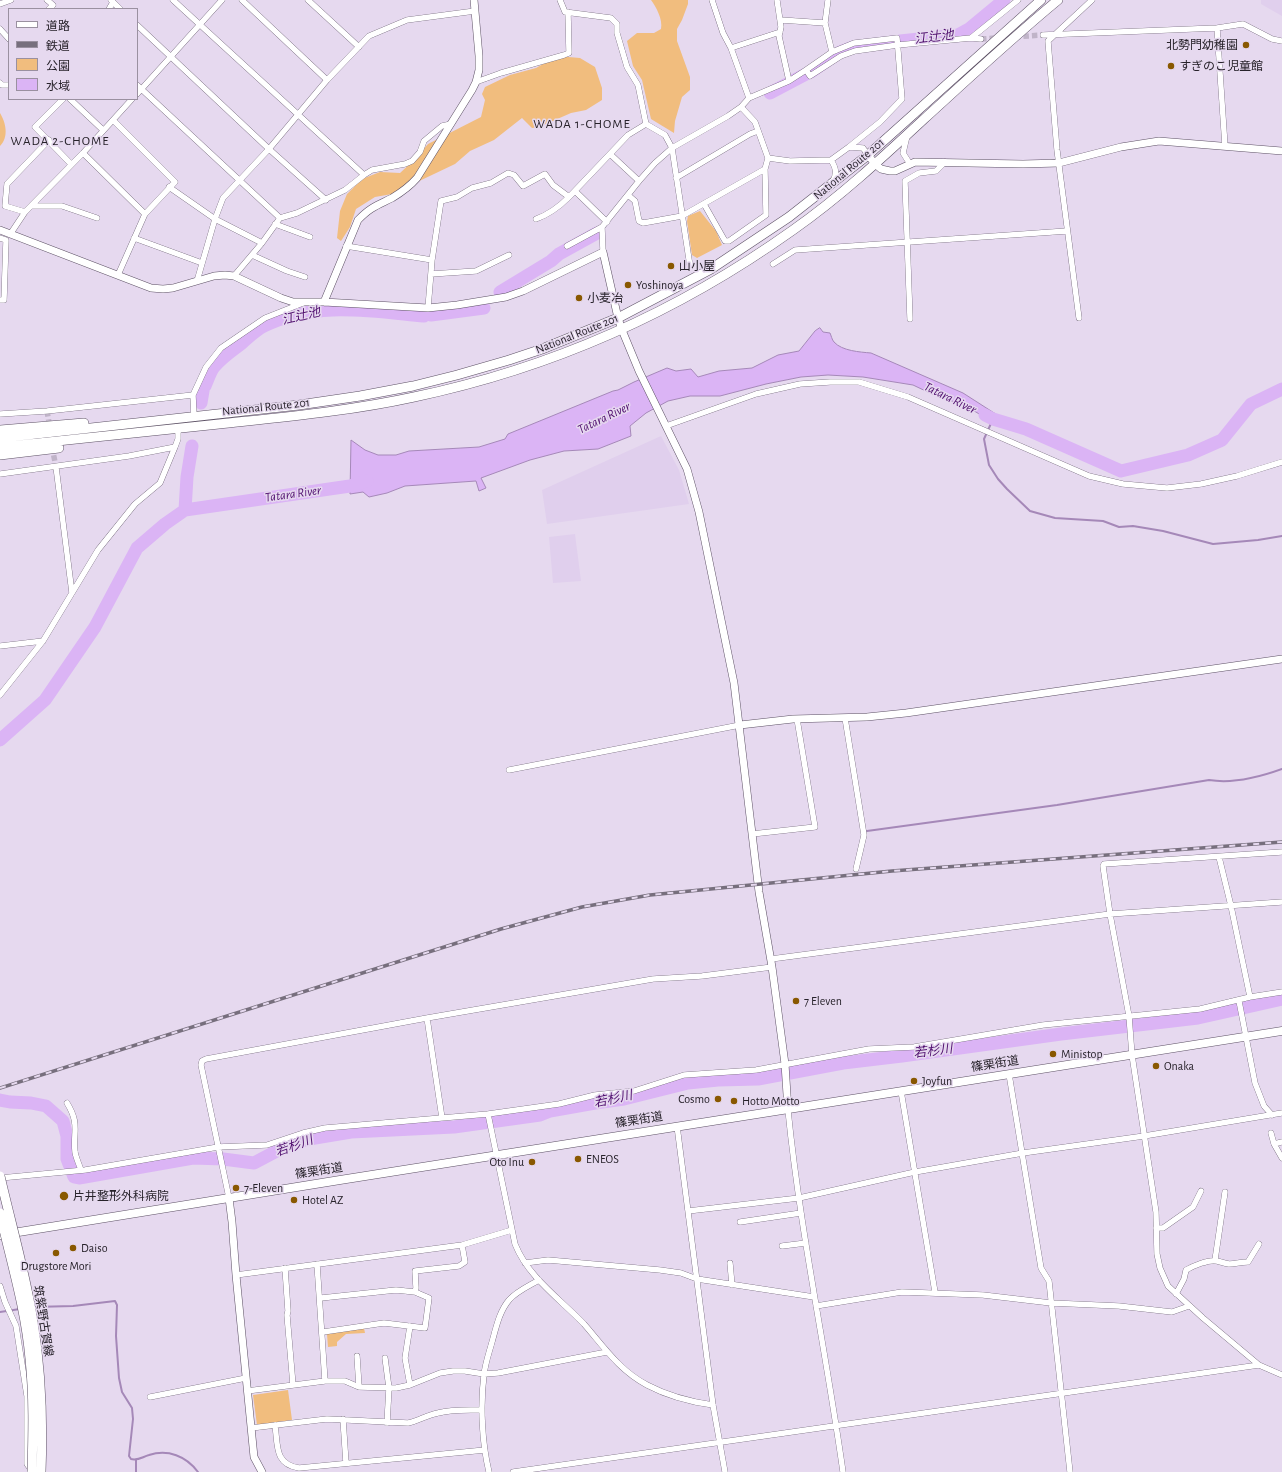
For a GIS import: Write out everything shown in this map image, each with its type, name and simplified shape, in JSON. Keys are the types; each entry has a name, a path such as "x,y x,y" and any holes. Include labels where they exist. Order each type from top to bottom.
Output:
{"main road":[{"name":"National Route 201","path":"0,438 322,402 413,386 509,360 542,349 618,318 711,269 789,218 868,155 1041,0"},
{"name":"National Route 201","path":"0,447 298,416 414,397 505,373 547,360 622,330 721,278 796,228 875,164 1058,0"},
{"path":"0,430 108,421 152,422"},
{"path":"0,455 123,440 144,432"},
{"name":"篠栗街道","path":"0,1235 1282,1030"},
{"name":"筑紫野古賀線","path":"0,1177 33,1321 41,1398 41,1472"},
{"name":"筑紫野古賀線","path":"0,1213 25,1323 30,1358 33,1398 33,1472"}],"street":[{"path":"0,4 11,0"},
{"path":"46,0 53,5 50,8"},
{"path":"173,0 364,174"},
{"path":"222,0 171,58 138,90 240,179 280,218"},
{"path":"242,0 327,80"},
{"path":"308,0 359,47"},
{"path":"324,302 358,220 376,205 409,187 417,178 476,82 479,70 479,56 474,0"},
{"path":"560,0 565,12 611,18 617,24 617,33 628,67 638,85 646,124 664,135 672,148 690,266"},
{"path":"712,0 723,33 731,48 749,98"},
{"path":"777,0 782,27 779,36 789,81"},
{"path":"828,0 825,23 832,52"},
{"path":"971,38 1018,0"},
{"path":"1079,318 1059,163 1048,41 1053,34 1092,0"},
{"path":"196,281 223,198 269,149 327,80 370,36 407,20 475,11"},
{"path":"476,82 501,73 564,56 569,53 568,12"},
{"path":"781,20 825,23"},
{"path":"1043,35 1217,28 1243,24 1272,39 1282,41"},
{"path":"138,26 269,149 326,200"},
{"path":"1217,28 1226,146"},
{"path":"0,29 8,38"},
{"path":"731,48 780,32"},
{"path":"567,246 602,227 639,181 655,163 672,148 728,116 741,107 749,98 789,81 832,52 854,43 897,38 902,99 880,122 831,160 790,161 768,158"},
{"path":"806,70 810,76 841,56 855,50 971,38 981,39"},
{"path":"62,100 35,127 72,164"},
{"path":"71,100 103,130"},
{"path":"11,233 25,212 83,153 131,100"},
{"path":"704,204 725,241 729,241 766,215 765,169 768,158 755,122 741,107"},
{"path":"112,120 175,182 145,214 118,275"},
{"path":"234,276 262,244 280,218 297,213 326,200 345,190 364,174 372,170 398,166 412,161 420,152 424,141 442,126 451,124"},
{"path":"536,219 545,216 560,207 628,136 646,124"},
{"path":"676,178 750,134 758,132"},
{"path":"908,134 903,153 910,164"},
{"path":"25,212 5,206 8,184 49,140"},
{"path":"849,147 863,148 875,164 881,169 890,171 895,171 915,162 1023,164 1059,163 1121,147 1159,141 1282,151"},
{"path":"83,153 145,214"},
{"path":"610,154 639,181"},
{"path":"831,160 835,166 836,173 831,185"},
{"path":"910,319 905,181 919,173 936,171 945,162"},
{"path":"628,195 635,201 639,221 643,223 682,216 765,169"},
{"path":"428,308 432,260 441,201 457,197 472,188 491,183 508,173 514,176 523,186 545,174 554,185 569,197"},
{"path":"169,187 215,219 262,244"},
{"path":"575,191 607,222"},
{"path":"32,206 62,206 97,218"},
{"path":"276,224 310,237"},
{"path":"602,227 603,252 622,330 642,377 686,469 699,512 734,683 759,892 771,959 799,1198 843,1472"},
{"path":"0,230 151,288 173,288 214,276 234,276 293,302 324,302 428,308 506,297 523,292 603,252"},
{"path":"773,264 795,250 1068,231"},
{"path":"0,238 6,240 4,300 0,300"},
{"path":"134,238 202,263"},
{"path":"346,246 432,260"},
{"path":"252,255 287,271 306,277"},
{"path":"431,274 476,271 509,255"},
{"path":"194,417 193,395 206,367 221,348 265,318 303,303"},
{"path":"664,424 756,394 800,384 859,382 908,397 1089,476 1123,484 1167,488 1201,484 1237,476 1282,462"},
{"path":"0,414 47,411 193,395"},
{"path":"0,695 42,641 98,550 135,504 160,483 178,439 178,428"},
{"path":"0,474 129,456 175,447"},
{"path":"56,467 72,593"},
{"path":"0,646 42,641"},
{"path":"509,770 740,725 797,719 867,717 906,713 1282,659"},
{"path":"845,718 864,835 856,869"},
{"path":"752,834 815,827 797,719"},
{"path":"1282,852 1104,864 1103,866 1110,914 1129,1016 1132,1055 1156,1212 1157,1254 1160,1268 1168,1286 1189,1306 1259,1365 1282,1375"},
{"path":"1219,857 1250,997"},
{"path":"771,959 1110,914 1282,902"},
{"path":"262,1472 254,1457 229,1198 201,1065 202,1061 206,1059 427,1018 653,979 702,976 772,967"},
{"path":"0,1177 81,1170 218,1147 267,1145 303,1132 325,1128 488,1114 559,1104 595,1095 634,1091 684,1075 756,1070 869,1049 914,1047 1044,1025 1200,1008 1250,997 1282,992"},
{"path":"1239,1000 1255,1083 1264,1106 1272,1115"},
{"path":"427,1018 442,1118"},
{"path":"1009,1074 1041,1268 1049,1281 1070,1472"},
{"path":"901,1091 935,1292"},
{"path":"67,1103 76,1122 75,1153 81,1170"},
{"path":"488,1114 515,1244 519,1255 525,1263 539,1280 583,1324 617,1364 647,1385 668,1394 713,1405"},
{"path":"688,1211 799,1198 915,1172 1023,1153 1144,1136 1272,1115 1281,1115"},
{"path":"677,1126 713,1405 725,1472"},
{"path":"1271,1133 1274,1144 1282,1158"},
{"path":"1274,1144 1282,1142"},
{"path":"1156,1228 1163,1228 1193,1207 1201,1191"},
{"path":"1215,1260 1226,1192"},
{"path":"740,1222 801,1212"},
{"path":"236,1275 462,1245 512,1230"},
{"path":"782,1246 806,1243"},
{"path":"1176,1294 1184,1279 1186,1270 1195,1265 1215,1260 1231,1264 1248,1262 1259,1244"},
{"path":"415,1292 416,1271 459,1266 465,1262 462,1245"},
{"path":"525,1263 548,1260 660,1270 681,1273 697,1279 814,1297"},
{"path":"730,1263 732,1284"},
{"path":"317,1264 321,1298 325,1381"},
{"path":"286,1268 287,1315 293,1385"},
{"path":"489,1472 485,1450 482,1410 484,1374 496,1325 508,1301 539,1280"},
{"path":"0,1286 5,1302 16,1326 26,1396 27,1464 33,1472"},
{"path":"321,1298 396,1290 415,1292 429,1298 425,1328 384,1323 323,1332"},
{"path":"816,1306 902,1292 935,1292 983,1294 1051,1303 1119,1306 1172,1312 1189,1306"},
{"path":"410,1326 405,1358 410,1385"},
{"path":"247,1391 325,1381 345,1381 360,1387 400,1388 440,1373 465,1371 484,1374 520,1370 526,1367 607,1352"},
{"path":"357,1356 360,1387"},
{"path":"385,1358 389,1388 387,1423"},
{"path":"513,1472 949,1410 1061,1392 1259,1365"},
{"path":"150,1397 246,1378"},
{"path":"251,1428 327,1419 408,1423 448,1410 482,1410"},
{"path":"343,1419 346,1463"},
{"path":"275,1425 278,1453 281,1460 287,1464 299,1468 485,1450"}],"shaded area":[{"path":"1261,0 1282,0 1282,16 1261,4"},
{"path":"661,436 679,470 689,504 547,524 542,490"},
{"path":"575,534 581,581 553,583 549,537"}],"green space":[{"path":"651,0 688,0 682,20 677,29 677,41 690,77 690,90 682,97 675,121 674,133 651,119 642,80 633,66 627,41 637,33 654,33 661,29 660,17"},
{"path":"557,56 580,58 595,67 602,88 602,100 586,110 571,113 539,127 532,128 522,118 494,140 470,151 455,164 392,194 375,197 356,209 350,227 341,241 337,238 340,211 347,194 362,179 380,172 400,173 428,144 481,117 485,100 482,94 485,87 510,75 536,68"},
{"path":"0,113 4,121 6,134 0,146"},
{"path":"700,211 716,231 722,245 697,258 692,255 687,221 688,216"},
{"path":"364,1328 365,1333 346,1334 337,1342 337,1346 328,1347 327,1334"},
{"path":"288,1390 292,1420 257,1425 253,1395"}],"water":[{"path":"820,328 823,332 830,333 832,339 837,345 851,350 871,353 963,393 1002,418 999,426 966,406 932,394 913,385 863,377 828,375 801,377 720,396 690,396 668,401 646,413 630,426 631,436 598,449 564,451 530,460 481,478 486,488 479,491 476,481 405,486 387,493 369,497 363,492 350,494 351,440 365,450 378,455 396,455 409,451 479,447 505,439 508,434 618,390 667,368 676,371 691,369 698,377 719,371 752,368 778,355 799,351 815,331"}],"waterway":[{"name":"江辻池","path":"900,41 958,35 969,29 1004,0"},
{"name":"江辻池","path":"811,72 840,52 853,47 894,42"},
{"name":"江辻池","path":"770,93 806,74"},
{"name":"江辻池","path":"500,292 551,261 559,254 597,233"},
{"name":"江辻池","path":"431,315 484,308"},
{"name":"江辻池","path":"205,386 217,363 258,330 283,318 303,313 343,310 363,310 424,316"},
{"name":"Tatara River","path":"985,415 993,419 1026,429 1121,471 1188,455 1222,440 1251,404 1282,389"},
{"name":"江辻池","path":"201,403 203,391"},
{"path":"993,419 984,439 989,465 998,479 1030,511 1055,518 1103,521 1119,527 1133,526 1163,531 1213,544 1258,540 1282,536"},
{"name":"江辻池","path":"185,510 187,477 192,446"},
{"name":"Tatara River","path":"0,740 45,700 95,627 137,548 165,524 185,510 350,486 367,481"},
{"path":"867,831 1057,805 1209,780 1227,781 1246,779 1265,775 1282,769"},
{"name":"若杉川","path":"0,1100 46,1106 63,1121 67,1136 67,1159 74,1177 79,1178 193,1158 223,1159 254,1163 288,1145 309,1139 351,1132 454,1127 540,1115 550,1111 624,1099 688,1083 718,1080 758,1079 843,1063 1061,1034 1198,1018 1282,999"},
{"path":"33,1307 73,1306 115,1301 117,1305 116,1336 119,1378 122,1392 132,1408 133,1419 129,1456 131,1459 136,1460 156,1453 176,1455 188,1462 198,1472"},
{"path":"0,1312 20,1309"},
{"path":"136,1460 136,1472"}],"tunnel":[{"path":"981,39 1043,35"},
{"path":"47,411 50,428"},
{"path":"52,447 56,467"}],"railway":[{"path":"0,1088 501,929 582,907 650,895 892,871 1282,842"}],"place":[{"name":"北勢門幼稚園","path":"1246,45"},
{"name":"すぎのこ児童館","path":"1171,66"},
{"name":"山小屋","path":"671,266"},
{"name":"Yoshinoya","path":"628,285"},
{"name":"小麦冶","path":"579,298"},
{"name":"7 Eleven","path":"796,1001"},
{"name":"Ministop","path":"1053,1054"},
{"name":"Onaka","path":"1156,1066"},
{"name":"Joyfun","path":"914,1081"},
{"name":"Cosmo","path":"718,1099"},
{"name":"Hotto Motto","path":"734,1101"},
{"name":"ENEOS","path":"578,1159"},
{"name":"Oto Inu","path":"532,1162"},
{"name":"7-Eleven","path":"236,1188"},
{"name":"片井整形外科病院","path":"64,1196"},
{"name":"Hotel AZ","path":"294,1200"},
{"name":"Daiso","path":"73,1248"},
{"name":"Drugstore Mori","path":"56,1253"}],"district":[{"name":"WADA 1-CHOME","path":"582,124"},
{"name":"WADA 2-CHOME","path":"60,141"}]}
